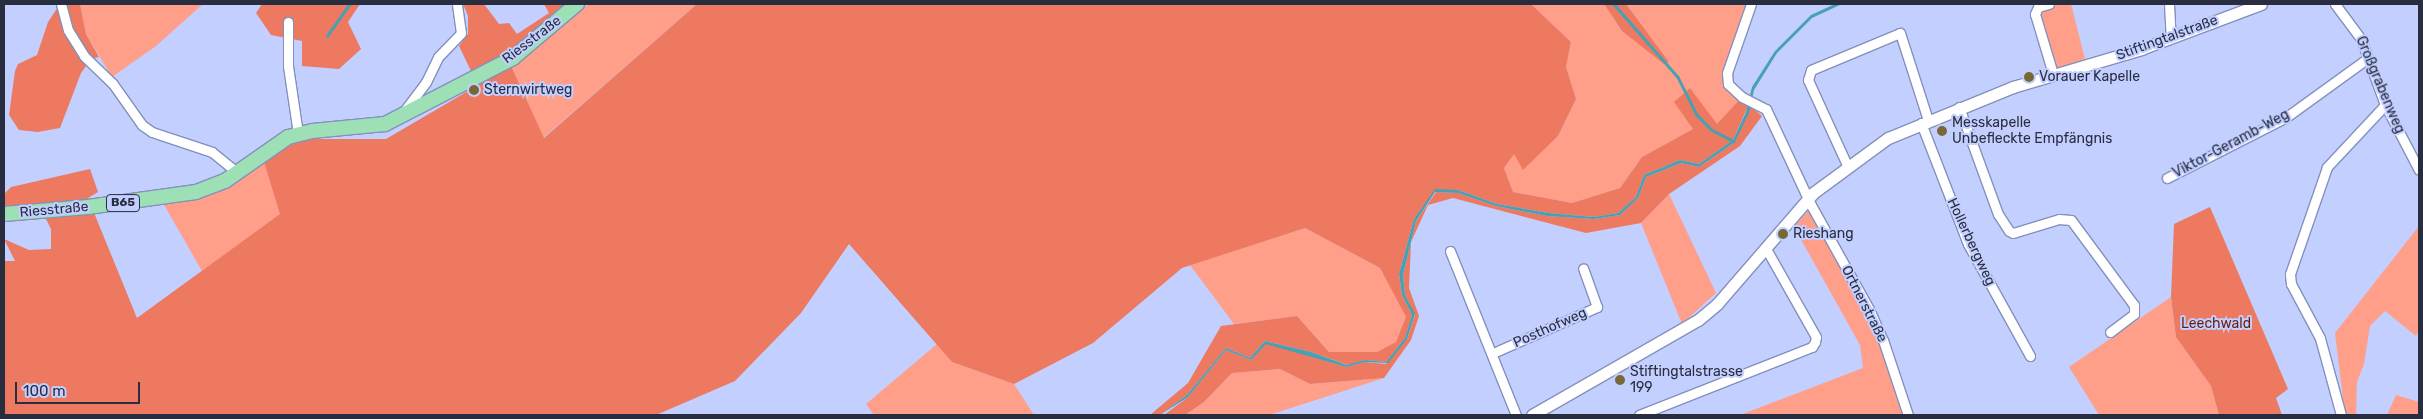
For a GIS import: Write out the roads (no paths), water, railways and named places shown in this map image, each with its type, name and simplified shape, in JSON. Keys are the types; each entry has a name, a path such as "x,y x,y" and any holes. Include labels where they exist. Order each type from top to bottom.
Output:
{"main road":[{"name":"Riesstraße","path":"4,214 182,195 215,186 273,145 298,134 363,128 404,116 513,58 577,4"}],"street":[{"path":"61,4 68,30 84,56 113,84 142,126 152,132 212,152 237,172"},
{"path":"404,116 438,57 461,33 457,4"},
{"path":"1752,4 1727,73 1728,84 1742,97 1766,109 1808,198"},
{"path":"2049,4 2038,7 2034,14 2053,74"},
{"path":"2168,4 2171,37"},
{"name":"Stiftingtalstraße","path":"1532,415 1688,328 1717,304 1808,198 1847,165 1888,138 1959,107 2053,74 2102,62 2261,4"},
{"name":"Großgrabenweg","path":"2334,4 2361,39 2385,105 2419,170"},
{"path":"288,22 288,66 298,134"},
{"path":"1847,165 1808,80 1810,70 1900,33 1924,121"},
{"name":"Viktor-Geramb-Weg","path":"2167,178 2284,118 2368,58"},
{"path":"2341,415 2320,338 2291,284 2290,274 2327,167 2385,105"},
{"path":"1959,107 1998,214 2009,231 2013,233 2059,219 2071,220 2134,306 2134,314 2110,332"},
{"name":"Hollerbergweg","path":"1924,121 1968,244 2030,356"},
{"name":"Ortnerstraße","path":"1808,198 1880,332 1908,415"},
{"path":"1639,415 1812,347 1816,337 1765,247"},
{"path":"1450,251 1493,353 1516,415"},
{"name":"Posthofweg","path":"1493,353 1597,307 1583,268"}],"waterway":[{"path":"327,36 349,4"},
{"path":"1614,4 1678,77 1697,115 1712,130"},
{"path":"1714,131 1734,141"}],"place":[{"name":"Vorauer Kapelle","path":"2029,77"},
{"name":"Sternwirtweg","path":"474,90"},
{"name":"Messkapelle Unbefleckte Empfängnis","path":"1942,131"},
{"name":"Rieshang","path":"1783,234"},
{"name":"Stiftingtalstrasse 199","path":"1620,380"}],"park label":[{"name":"Leechwald","path":"2216,324"}]}
